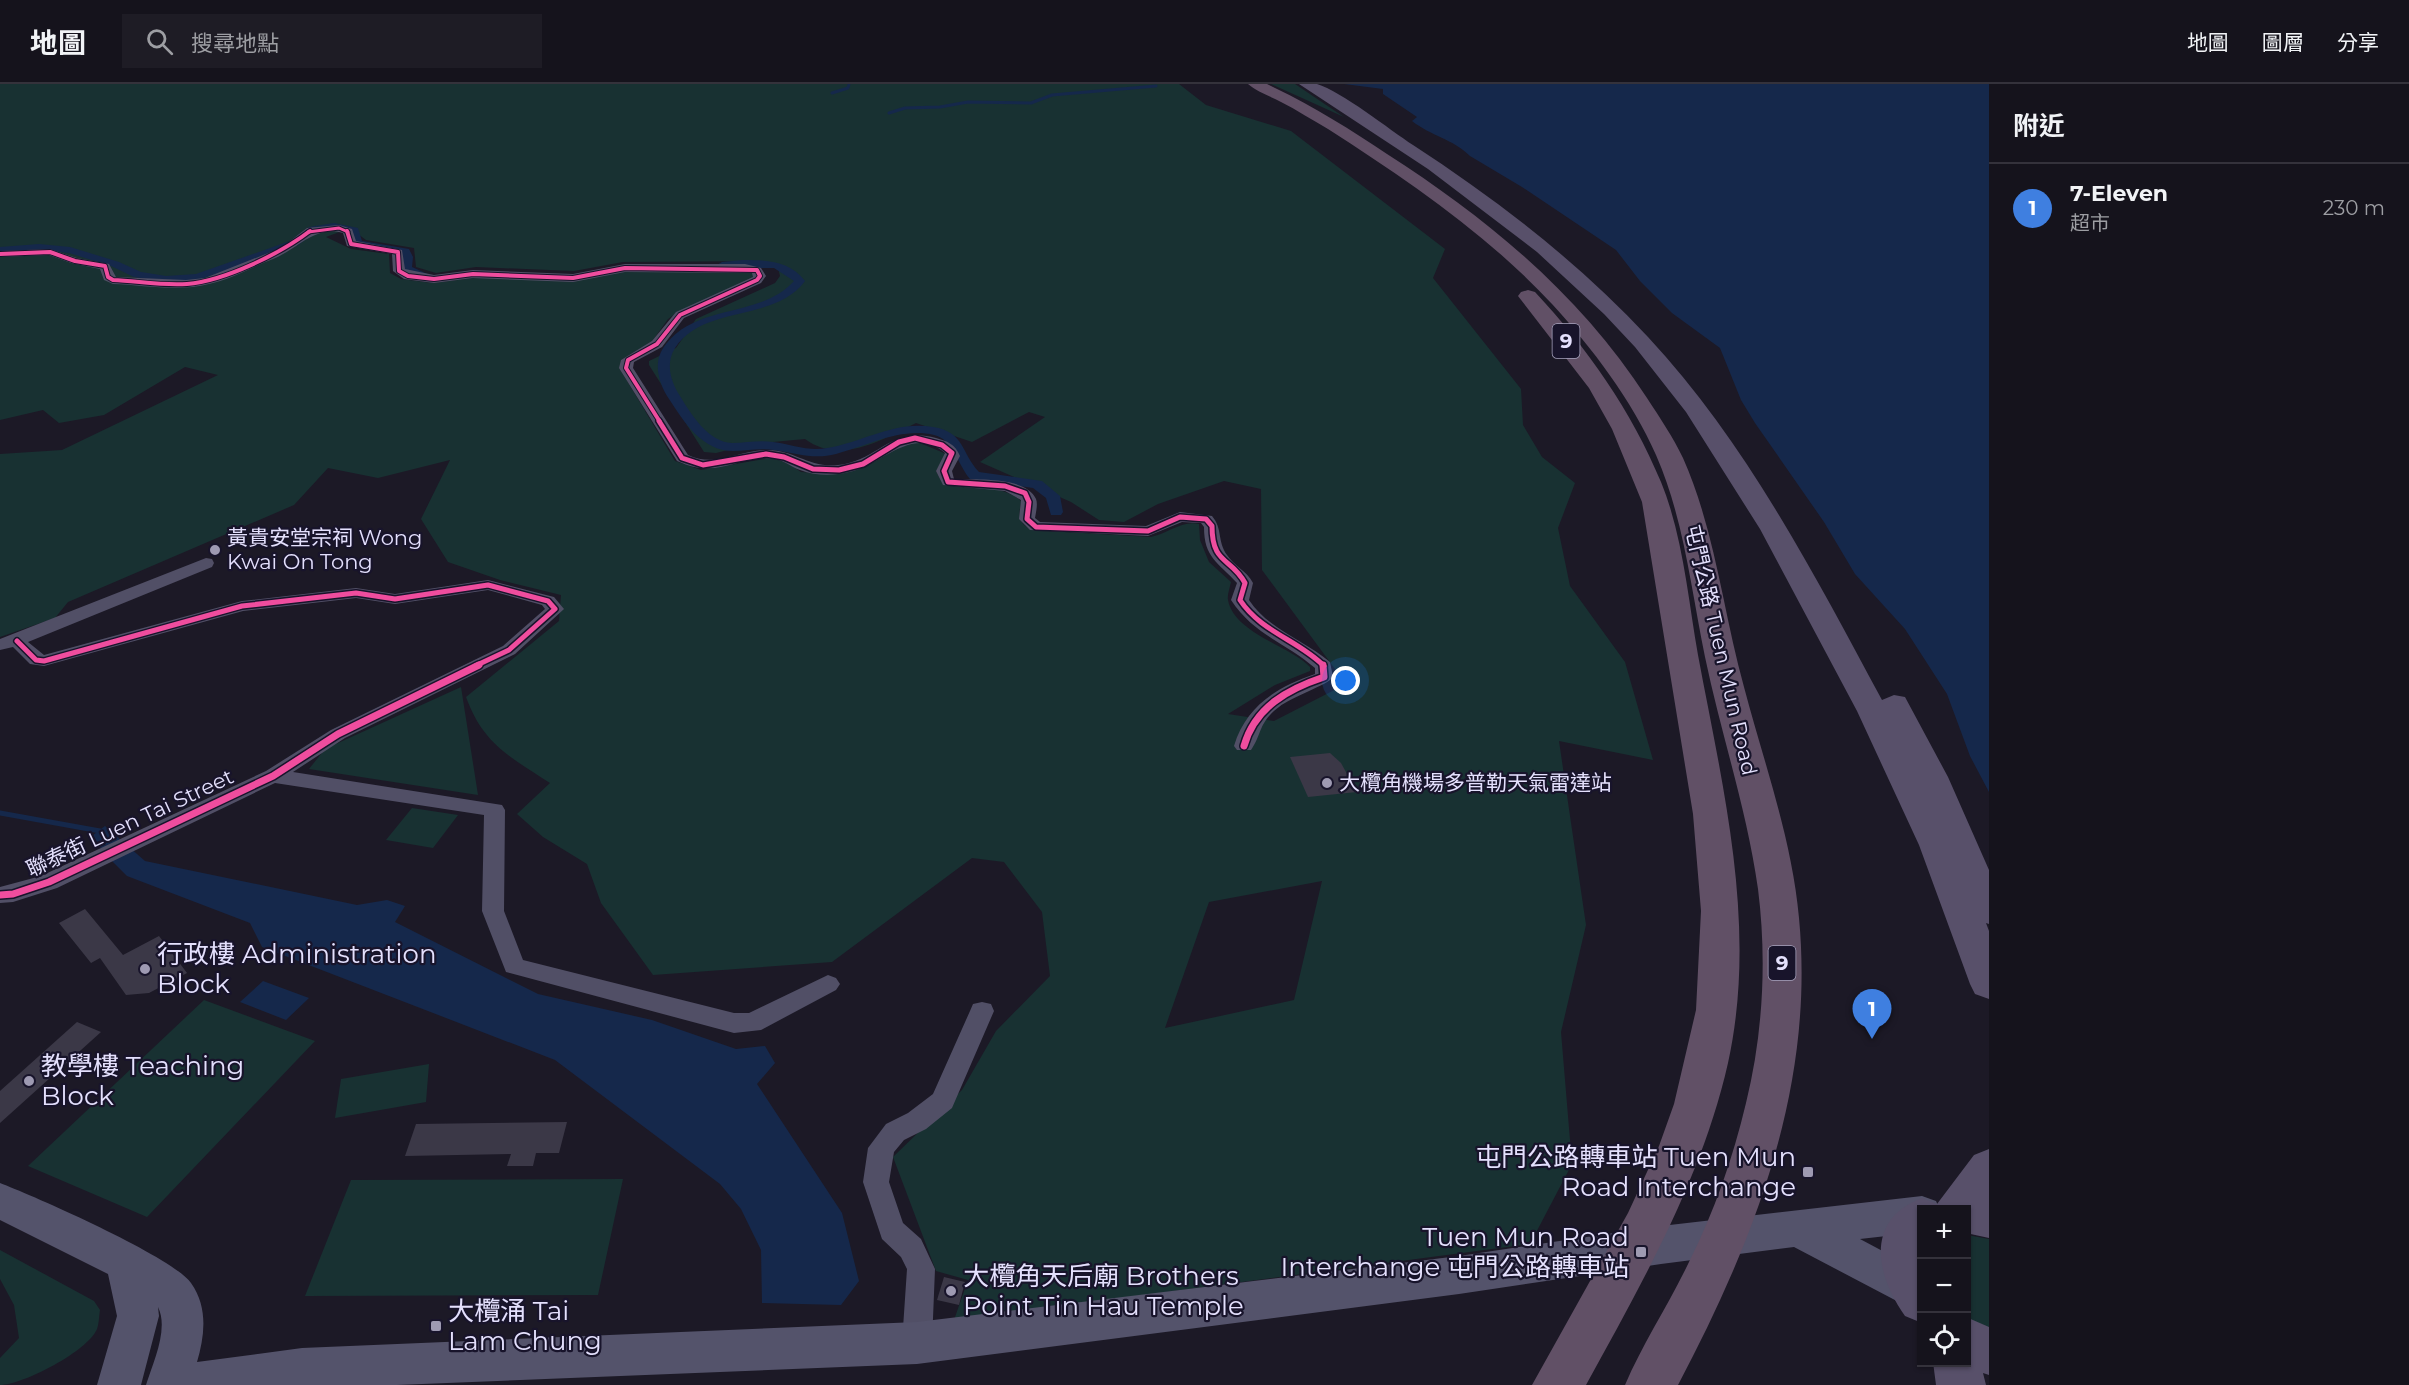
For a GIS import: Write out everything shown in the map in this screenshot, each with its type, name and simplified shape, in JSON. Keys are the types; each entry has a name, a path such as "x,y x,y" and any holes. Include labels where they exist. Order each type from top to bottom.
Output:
{"highway":[{"name":"屯門公路 Tuen Mun Road","path":"1230,84 1282,110 1380,173 1464,236 1509,275 1548,318 1590,372 1632,446 1657,508 1715,837 1722,915 1718,988 1707,1062 1686,1130 1650,1217 1558,1385"},
{"name":"屯門公路 Tuen Mun Road","path":"1255,84 1311,111 1405,172 1489,233 1533,272 1578,318 1622,373 1669,454 1682,489 1699,547 1726,681 1768,845 1779,916 1783,976 1779,1038 1767,1106 1737,1209 1708,1278 1651,1385"}],"main road":[{"path":"1306,84 1462,175 1546,236 1643,328 1711,407 1746,455 1786,519 1911,735 1932,777 1989,911"},
{"path":"1317,84 1490,204 1532,237 1628,328 1671,376 1702,417 1756,499 1883,727 1918,802 1989,984"},
{"path":"1959,1205 1989,1168"},
{"path":"0,1201 126,1264 163,1284 176,1296 183,1326 168,1385"},
{"path":"1971,1213 1989,1218"},
{"path":"188,1385 302,1369 359,1365 917,1343 1459,1275 1661,1245 1917,1217"},
{"path":"1917,1220 1905,1235 1902,1254 1917,1295"},
{"path":"1797,1229 1887,1273 1917,1295"},
{"path":"119,1385 138,1316 134,1289 126,1264"},
{"path":"1971,1343 1989,1352"},
{"path":"1958,1367 1961,1385"}],"street":[{"path":"0,254 51,252 75,261 105,266 108,278 113,280 186,284 229,274 285,250 311,230 339,228 348,231 351,244 398,252 399,271 420,279 473,274 573,278 630,267 757,270 760,276 757,280 680,315 657,344 628,360 626,368 682,459 696,465 711,466 772,454 789,458 806,469 831,471 861,465 895,442 916,437 939,444 951,451 953,456 944,471 948,482 992,484 1026,495 1029,500 1027,519 1036,527 1148,531 1180,517 1206,519 1212,526 1212,540 1221,560 1245,583 1240,600 1245,610 1264,627 1314,656 1324,666 1324,677 1286,691 1261,713 1246,735 1244,746"},
{"path":"9,643 89,609 169,582 206,563"},
{"name":"聯泰街 Luen Tai Street","path":"0,895 13,894 49,882 273,776 338,734 509,650 555,609 548,602 488,585 395,599 356,593 242,606 44,661 36,660 9,643"},
{"path":"273,776 495,810 493,911 514,966 734,1023 752,1023 828,984"},
{"path":"917,1343 921,1269 911,1248 891,1230 876,1182 881,1148 895,1132 917,1121 943,1101 982,1011"}],"green space":[{"path":"0,84 1179,84 1206,105 1291,131 1445,249 1433,278 1521,389 1523,425 1542,457 1575,483 1558,528 1570,586 1625,662 1653,760 1559,741 1586,925 1561,1032 1572,1164 1530,1244 954,1320 968,1280 936,1271 893,1157 962,1090 996,1031 1050,976 1042,912 1004,862 972,858 832,962 653,975 601,903 587,864 543,837 517,814 550,783 499,748 481,727 466,697 559,621 561,595 500,580 448,562 421,519 450,460 378,478 328,468 294,505 68,602 55,618 0,637 0,454 62,450 218,375 185,367 104,415 59,423 43,410 0,420","holes":["350,228 366,240 414,248 416,267 436,273 476,267 574,271 623,262 762,261 778,268 780,276 775,283 696,319 676,348 649,361 649,365 704,452 716,453 752,444 805,439 832,450 847,450 875,442 916,423 972,442 1029,412 1045,417 980,462 1071,502 1099,520 1124,522 1158,504 1224,481 1261,489 1262,570 1346,684 1274,721 1228,714 1275,685 1310,671 1310,667 1301,659 1251,630 1232,611 1228,600 1231,582 1209,562 1200,540 1199,524 1187,524 1151,537 1031,530 1021,521 1021,501 1013,495 994,489 943,484 936,471 946,456 944,453 915,441 898,445 866,467 831,474 801,472 783,460 770,458 701,470 675,461 620,369 621,360 651,343 668,319 675,314 752,280 754,273 626,271 572,281 482,277 433,283 401,279 390,273 389,254 351,249 326,237","1322,881 1294,1000 1165,1028 1209,902"]},
{"path":"1271,84 1295,84 1344,117"},
{"path":"461,687 478,795 309,769 325,749"},
{"path":"412,808 458,815 433,848 386,840"},
{"path":"204,1000 315,1041 147,1217 28,1166"},
{"path":"429,1064 426,1102 335,1118 341,1079"},
{"path":"623,1179 598,1295 305,1296 351,1180"},
{"path":"1971,1236 1989,1239 1989,1334 1971,1323"},
{"path":"0,1250 94,1301 100,1310 97,1329 81,1347 38,1373 0,1385 0,1358 19,1338 14,1305 0,1279"}],"water":[{"path":"1344,84 1989,84 1989,792 1970,756 1947,694 1905,629 1855,574 1824,522 1755,423 1741,400 1720,348 1672,313 1640,281 1616,250 1456,145 1419,126 1412,121 1417,117 1383,94 1383,89"},
{"path":"105,826 145,861 357,905 387,900 405,906 395,922 538,994 652,1020 736,1049 765,1046 775,1063 757,1084 842,1213 859,1281 841,1305 762,1303 761,1250 741,1209 720,1184 555,1060 262,947 250,923 127,876 103,852 93,835"},
{"path":"263,981 309,998 286,1020 240,1002"}],"building":[{"name":"大欖角機場多普勒天氣雷達站","path":"1330,753 1341,763 1357,792 1308,797 1290,757"},
{"name":"行政樓 Administration Block","path":"85,909 123,955 159,936 187,973 149,993 126,995 100,958 91,963 59,923"},
{"name":"教學樓 Teaching Block","path":"77,1022 101,1032 0,1123 0,1091"},
{"path":"567,1122 559,1153 536,1153 533,1166 507,1166 511,1154 405,1156 416,1124"},
{"name":"大欖角天后廟 Brothers Point Tin Hau Temple","path":"944,1277 965,1282 959,1305 937,1300"}],"waterway":[{"path":"832,93 848,88 849,84"},
{"path":"889,113 905,108 940,107 968,102 1031,103 1052,95 1156,86"},
{"path":"0,250 39,247 70,250 115,264 138,275 166,279 197,277 294,243 313,229 334,226 354,230 358,243 405,251 408,257 406,269 429,277"},
{"path":"722,265 754,263 775,265 793,273 800,281 790,292 775,301 698,324 682,334 670,347 664,362 666,382 689,418 713,442 726,447 766,445 824,453 905,430 941,432 954,442 969,470 975,476 1037,484 1053,496 1056,512"},
{"path":"0,813 100,831 103,836"}],"cycle path":[{"path":"0,254 50,252 75,261 105,266 108,277 113,280 186,284 207,281 285,250 311,230 339,228 348,231 351,244 398,252 399,271 408,276 434,279 473,274 573,278 625,268 745,268 757,270 760,276 757,280 680,315 657,344 628,360 626,368 682,458 693,463 714,465 766,454 784,457 805,467 823,471 851,468 863,464 906,439 925,439 945,446 952,453 953,456 944,471 948,482 1005,486 1025,493 1029,500 1027,519 1036,527 1148,531 1180,517 1206,519 1212,526 1212,540 1221,560 1245,583 1240,600 1248,612 1268,629 1314,657 1324,666 1324,677 1286,693 1263,710 1254,721 1244,746"},
{"path":"0,895 13,894 49,882 273,776 338,734 509,650 555,609 548,601 488,585 395,599 356,593 242,606 44,661 36,660 17,641"}],"place":[{"name":"黃貴安堂宗祠 Wong Kwai On Tong","path":"215,550"},
{"name":"大欖角機場多普勒天氣雷達站","path":"1327,783"},
{"name":"行政樓 Administration Block","path":"145,969"},
{"name":"7-Eleven","path":"1872,1039"},
{"name":"教學樓 Teaching Block","path":"29,1081"},
{"name":"屯門公路轉車站 Tuen Mun Road Interchange","path":"1808,1172"},
{"name":"Tuen Mun Road Interchange 屯門公路轉車站","path":"1641,1252"},
{"name":"大欖角天后廟 Brothers Point Tin Hau Temple","path":"951,1291"},
{"name":"大欖涌 Tai Lam Chung","path":"436,1326"}]}
